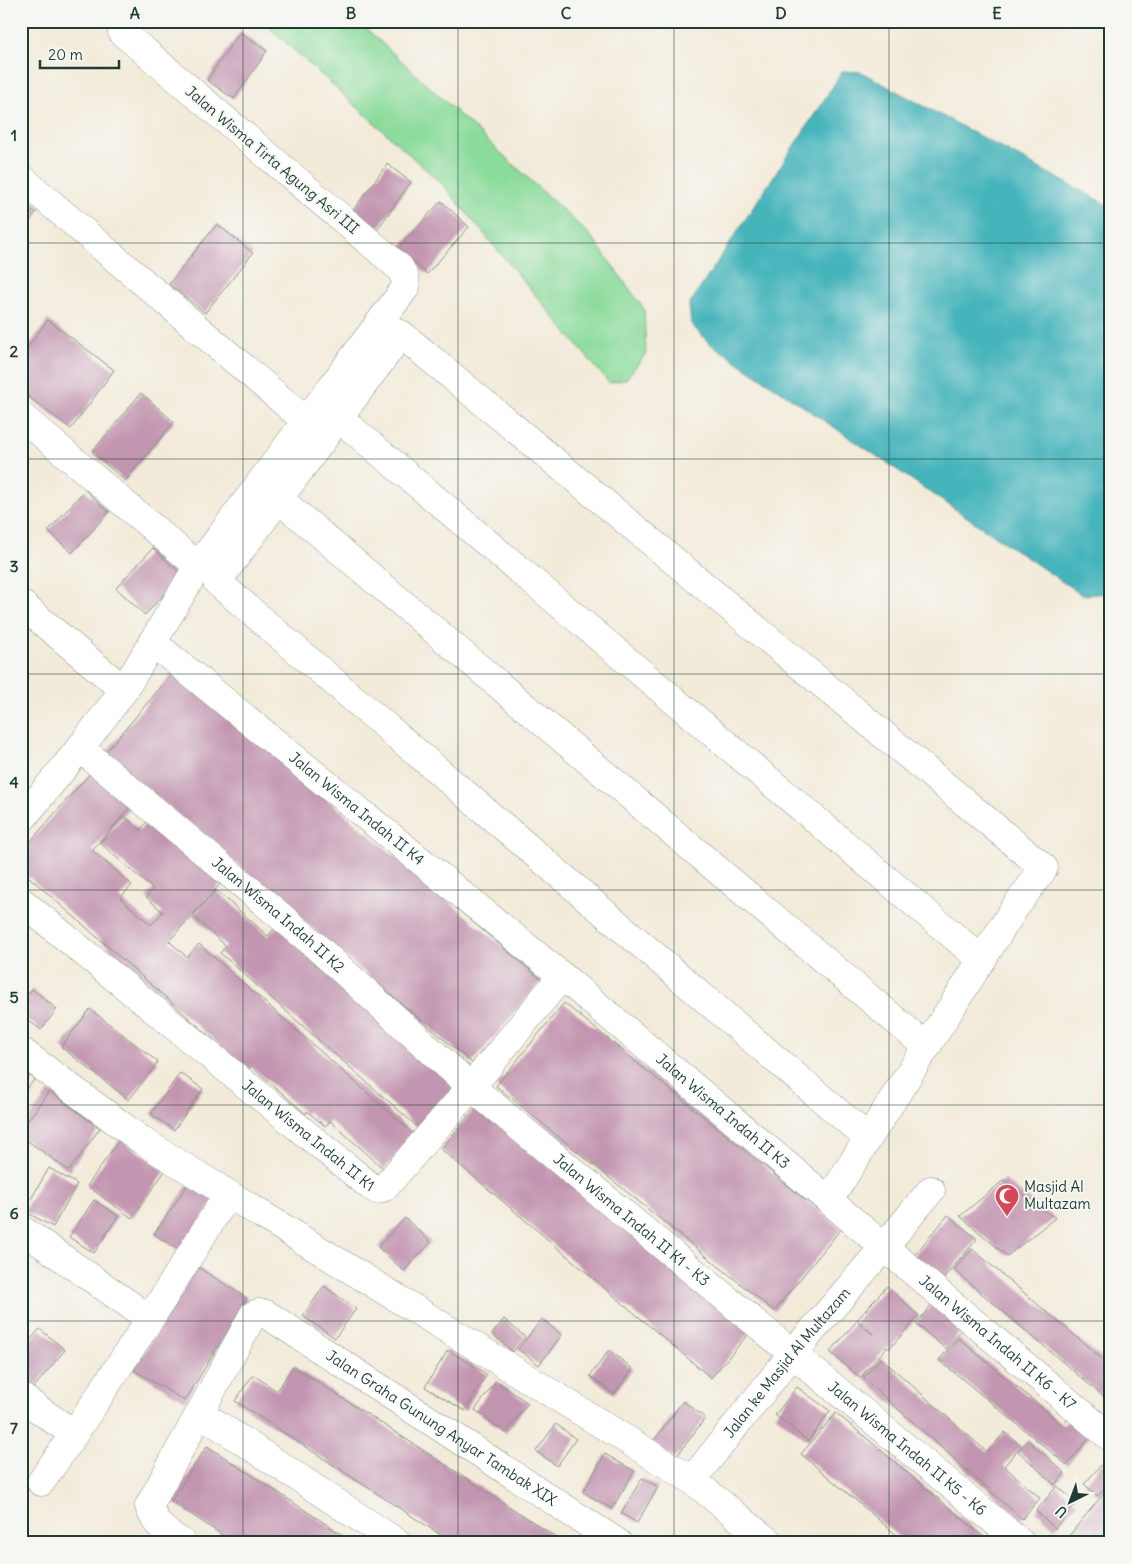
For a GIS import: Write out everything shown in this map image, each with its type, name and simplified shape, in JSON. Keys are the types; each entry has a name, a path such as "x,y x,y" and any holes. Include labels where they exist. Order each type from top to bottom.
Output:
{"street":[{"name":"Jalan Wisma Tirta Agung Asri III","path":"122,32 400,268 405,278 406,288 305,420"},
{"path":"21,178 305,420 198,566 124,690 80,748 22,817"},
{"path":"829,1200 1014,909 1044,868 402,334 217,582 868,1138"},
{"path":"21,416 198,566"},
{"path":"339,418 982,960"},
{"path":"279,499 926,1046"},
{"path":"21,604 124,690"},
{"name":"Jalan Wisma Indah II K4","path":"152,642 562,976"},
{"name":"Jalan Wisma Indah II K2","path":"80,748 309,940 471,1087"},
{"name":"Jalan Wisma Indah II K1","path":"21,901 370,1186 378,1190 385,1187 471,1087 562,976"},
{"name":"Jalan Wisma Indah II K3","path":"562,976 884,1247"},
{"path":"21,1051 144,1142 692,1480 770,1543"},
{"name":"Jalan Wisma Indah II K1 - K3","path":"471,1087 792,1353"},
{"name":"Jalan ke Masjid Al Multazam","path":"692,1480 792,1353 884,1247 930,1190"},
{"path":"40,1482 150,1319 228,1194"},
{"path":"21,1229 150,1319"},
{"name":"Jalan Wisma Indah II K6 - K7","path":"884,1247 1111,1438"},
{"name":"Jalan Graha Gunung Anyar Tambak XIX","path":"200,1413 253,1315 258,1313 266,1314 618,1543"},
{"name":"Jalan Wisma Indah II K5 - K6","path":"792,1353 1021,1543"},
{"path":"21,1397 74,1434"},
{"path":"182,1543 166,1532 154,1520 149,1506 200,1413 398,1543"}],"green space":[{"path":"262,21 358,21 591,236 644,309 646,354 626,379 609,383 443,185"}],"water":[{"path":"843,71 861,72 1111,207 1110,593 1082,595 708,342 691,324 689,305"}],"building":[{"path":"240,32 267,51 234,99 207,80"},
{"path":"387,164 411,182 377,230 352,212"},
{"path":"21,194 40,207 21,233"},
{"path":"441,201 469,227 427,274 399,248"},
{"path":"217,224 253,253 205,313 169,284"},
{"path":"48,320 114,370 71,429 21,391 21,356"},
{"path":"141,393 174,422 125,481 92,452"},
{"path":"85,490 109,512 72,553 48,531"},
{"path":"153,548 182,575 145,615 116,588"},
{"path":"176,669 542,980 472,1063 105,753"},
{"path":"93,770 132,805 92,850 132,885 120,898 151,925 163,912 146,897 153,889 100,843 124,816 140,830 149,819 221,883 169,941 187,957 199,944 415,1135 384,1169 330,1121 325,1126 307,1111 306,1114 251,1066 248,1070 21,870 21,852"},
{"path":"216,890 268,936 278,924 460,1084 420,1129 220,953 226,946 193,916"},
{"path":"21,959 26,963 21,970"},
{"path":"32,989 57,1009 41,1030 21,1015 21,1002"},
{"path":"564,1003 841,1229 774,1311 496,1086"},
{"path":"90,1009 158,1062 129,1100 61,1047"},
{"path":"21,1068 35,1079 21,1095"},
{"path":"180,1073 203,1089 174,1130 151,1114"},
{"path":"49,1091 100,1128 69,1171 21,1136 21,1130"},
{"path":"480,1102 750,1332 711,1378 441,1149"},
{"path":"120,1139 165,1171 132,1218 87,1186"},
{"path":"49,1168 77,1184 53,1227 24,1211"},
{"name":"Masjid Al Multazam","path":"1004,1180 1055,1218 1007,1256 960,1216"},
{"path":"189,1183 214,1201 180,1251 154,1234"},
{"path":"94,1200 118,1216 94,1253 69,1237"},
{"path":"948,1215 977,1239 941,1282 912,1258"},
{"path":"405,1218 431,1242 404,1271 378,1247"},
{"path":"972,1249 1111,1366 1111,1403 954,1270"},
{"path":"196,1266 247,1298 185,1401 134,1370"},
{"path":"324,1286 356,1309 335,1338 303,1316"},
{"path":"887,1286 919,1316 889,1349 887,1347 860,1378 830,1352 857,1321 874,1335 857,1320"},
{"path":"933,1303 963,1328 946,1349 916,1324"},
{"path":"504,1319 525,1337 513,1352 492,1334"},
{"path":"542,1319 562,1335 539,1365 518,1349"},
{"path":"40,1329 65,1350 29,1393 21,1386 21,1350"},
{"path":"958,1338 1063,1425 1071,1416 1092,1434 1067,1465 939,1360"},
{"path":"448,1350 487,1374 465,1411 425,1387"},
{"path":"609,1350 633,1369 614,1394 590,1376"},
{"path":"881,1358 987,1452 1005,1432 1021,1446 1004,1466 1040,1498 1022,1519 863,1378"},
{"path":"293,1366 565,1543 453,1543 235,1401 253,1375 277,1391"},
{"path":"496,1381 528,1403 506,1433 475,1410"},
{"path":"797,1387 830,1411 808,1441 775,1415"},
{"path":"683,1401 705,1418 675,1459 652,1443"},
{"path":"836,1413 991,1543 906,1543 801,1454"},
{"path":"556,1424 576,1439 557,1466 536,1451"},
{"path":"1028,1440 1065,1473 1055,1485 1018,1451"},
{"path":"207,1446 354,1543 234,1543 171,1501"},
{"path":"605,1454 634,1471 612,1509 583,1492"},
{"path":"1104,1462 1111,1469 1111,1482 1098,1496 1084,1484"},
{"path":"642,1478 658,1487 637,1523 621,1513"},
{"path":"1111,1485 1111,1543 1063,1543 1091,1509"},
{"path":"1057,1486 1077,1503 1055,1528 1036,1511"}],"place":[{"name":"Masjid Al Multazam","path":"1007,1217"}]}
